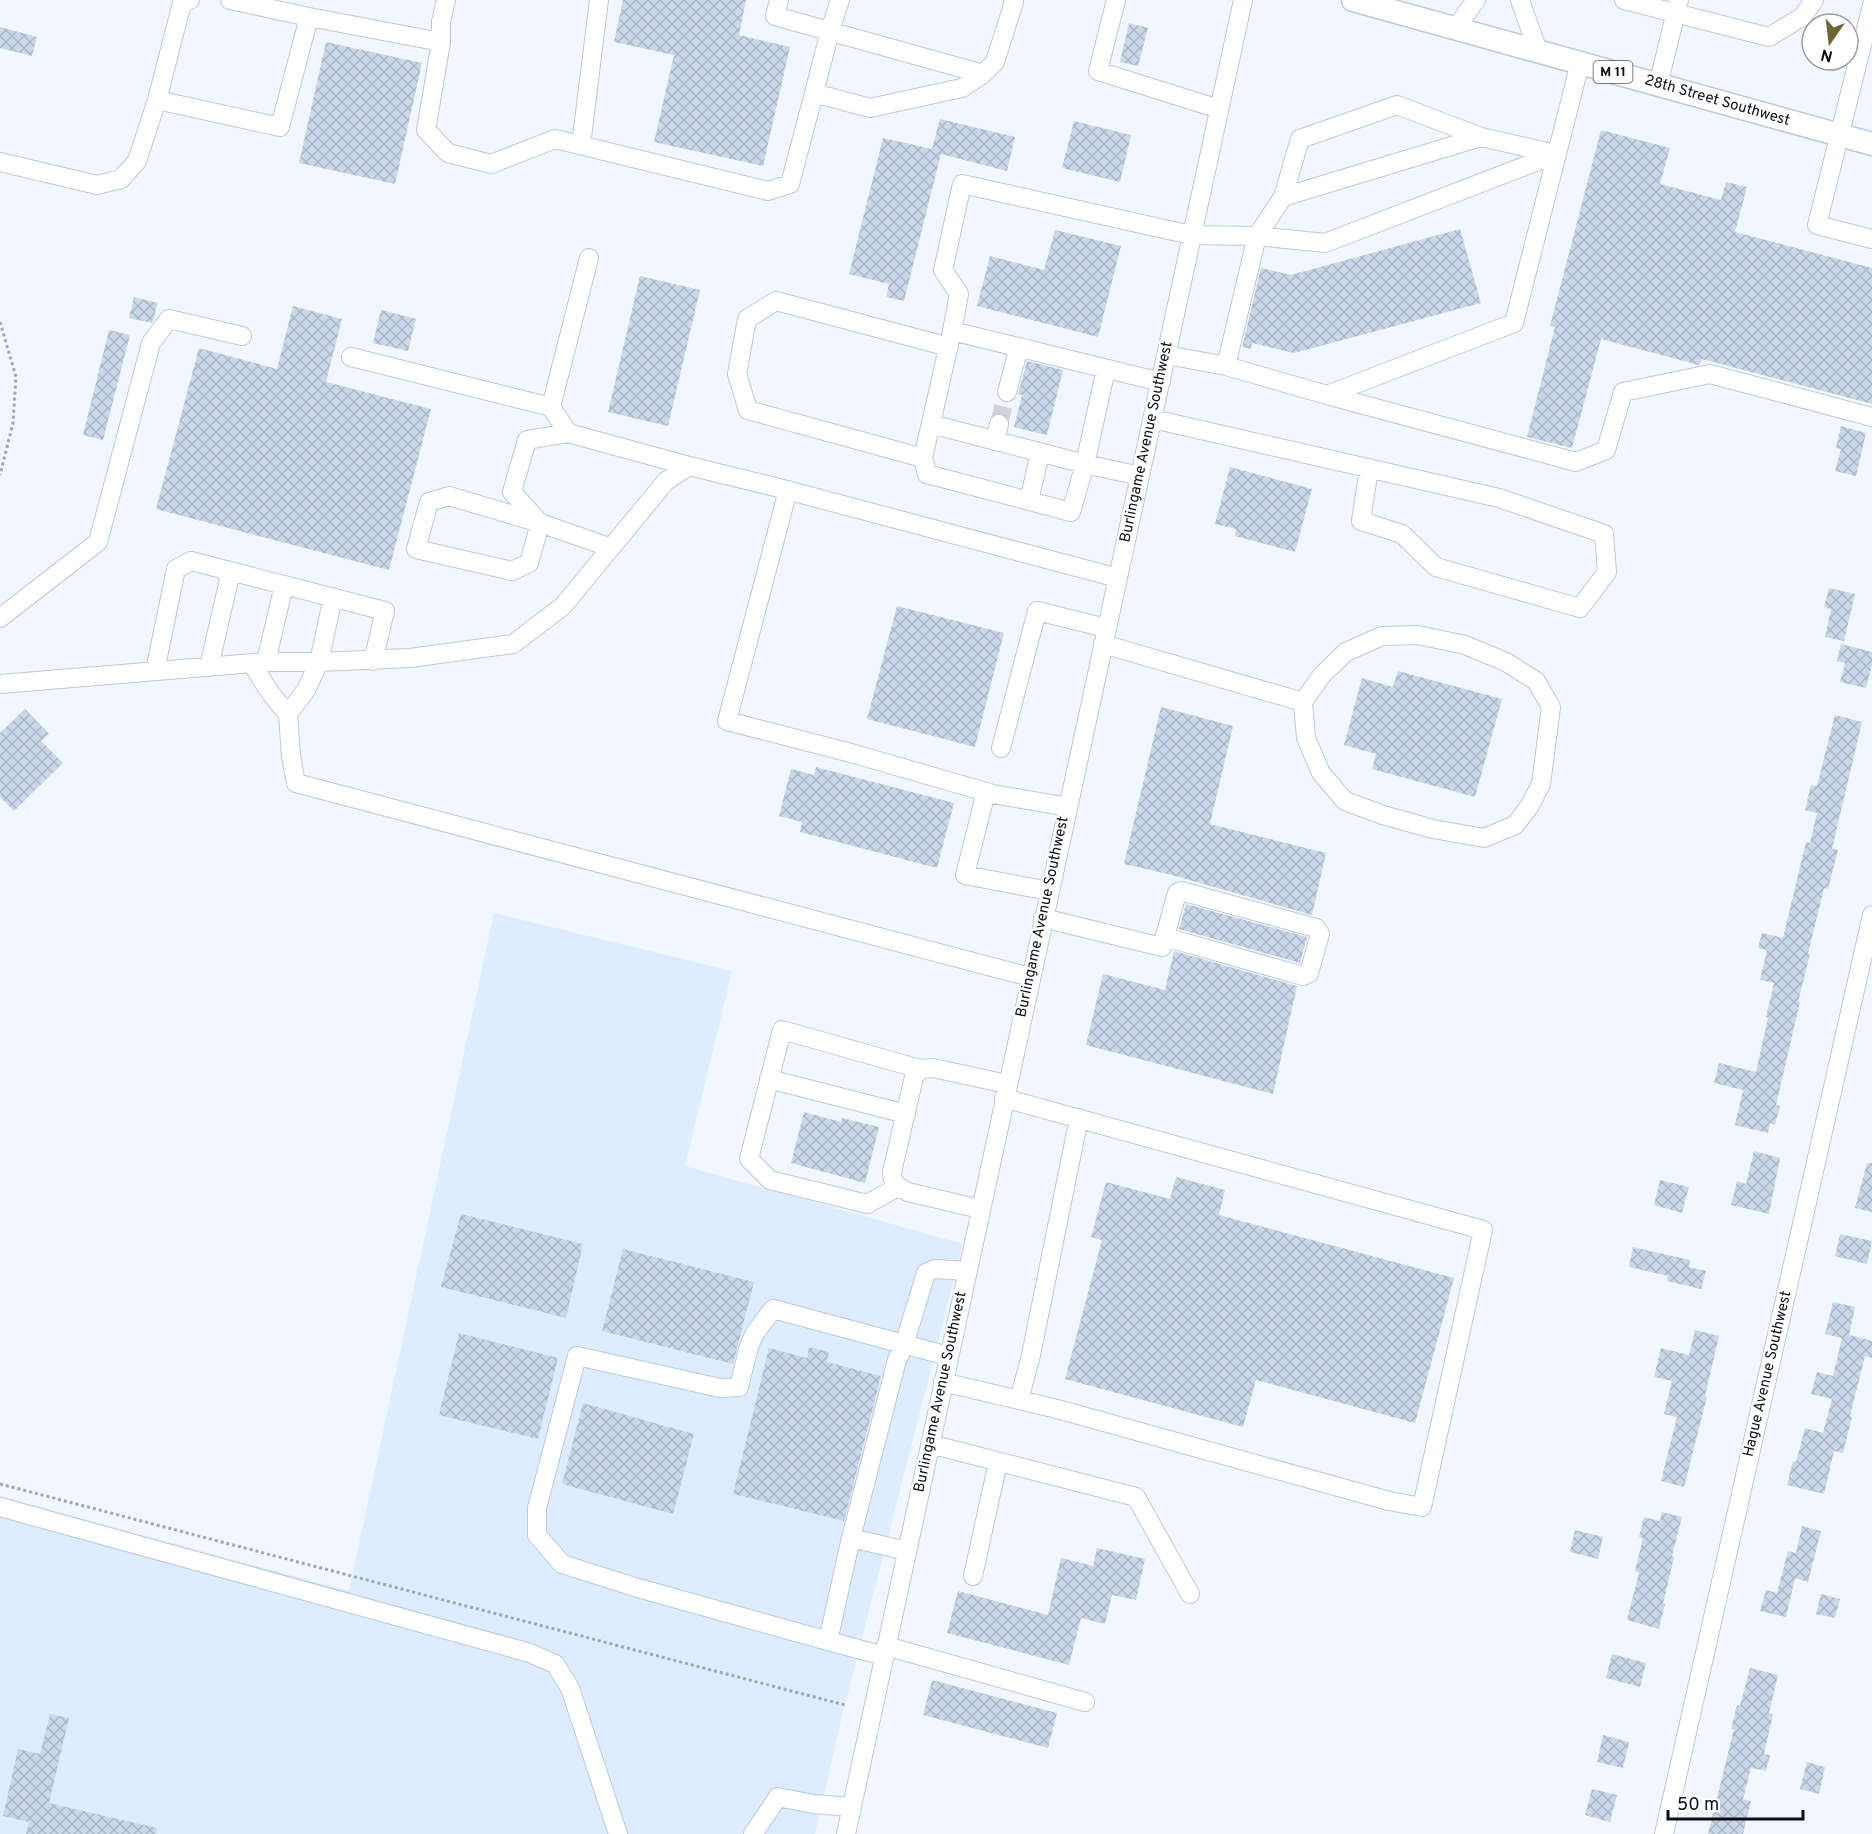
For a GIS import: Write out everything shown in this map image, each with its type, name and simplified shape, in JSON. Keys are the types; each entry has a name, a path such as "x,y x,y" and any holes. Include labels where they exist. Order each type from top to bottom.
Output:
{"main road":[{"name":"28th Street Southwest","path":"1353,0 1872,144"}],"street":[{"path":"0,162 97,185 121,179 137,161 157,100 182,3 190,0"},
{"path":"230,0 303,10 441,42"},
{"path":"446,0 426,130 448,153 491,164 555,139 768,191 790,184 840,0"},
{"path":"581,145 598,0"},
{"path":"779,0 775,16 983,74"},
{"path":"814,93 870,108 962,88 983,74 995,62 1013,0"},
{"path":"1116,0 1098,71 1219,109"},
{"name":"Burlingame Avenue Southwest","path":"846,1834 1243,0"},
{"path":"1455,29 1476,0"},
{"path":"1520,0 1538,51"},
{"path":"1624,0 1677,7 1769,38 1802,17 1814,0"},
{"path":"1872,5 1817,225 1872,239"},
{"path":"1658,85 1677,7"},
{"path":"157,100 280,127 303,10"},
{"path":"1327,395 1514,323 1580,63"},
{"path":"1226,366 1257,236 1283,197 1300,139 1397,105 1481,137 1556,154"},
{"path":"1283,197 1481,137"},
{"path":"1106,369 1085,464 1071,512 927,474 923,458 951,339 959,294 944,270 962,184 1191,235 1257,236 1325,243 1556,154"},
{"path":"551,407 589,258"},
{"path":"923,458 748,410 737,374 747,319 776,301 951,339 1019,347 1161,382"},
{"path":"0,618 98,542 151,343 169,319 243,336"},
{"path":"1007,392 1019,347"},
{"path":"1167,355 1226,366 1576,462 1606,450 1623,392 1710,375 1872,417"},
{"path":"351,357 551,407 568,433"},
{"path":"1153,419 1369,468 1499,498 1604,534 1607,572 1580,608 1436,567 1402,534 1361,521 1369,468"},
{"path":"931,424 997,432 1040,453 1140,476"},
{"path":"540,523 512,492 527,440 568,433 1118,578"},
{"path":"1029,501 1040,453"},
{"path":"0,684 259,663 373,661 513,644 562,606 666,481 688,466"},
{"path":"788,490 727,721 851,753 986,792 1068,807"},
{"path":"540,523 529,563 512,571 416,549 429,502 449,496 540,523 609,547"},
{"path":"155,671 176,569 191,561 385,611 373,661"},
{"path":"209,667 231,571"},
{"path":"284,585 259,663 271,694 288,714 291,756 296,783 1030,977"},
{"path":"288,714 306,690 319,662 333,597"},
{"path":"1001,748 1037,611 1104,636 1303,702"},
{"path":"1418,635 1465,645 1506,663 1536,681 1551,707 1541,784 1529,807 1515,825 1484,838 1433,829 1345,801 1321,773 1306,738 1303,702 1322,675 1346,652 1382,636 1418,635"},
{"path":"986,792 965,875 1049,891"},
{"path":"1043,918 1160,947 1166,937 1177,893 1181,891 1316,928 1320,934 1309,973 1304,976 1166,937"},
{"name":"Hague Avenue Southwest","path":"1664,1834 1872,915"},
{"path":"898,1187 867,1204 770,1180 749,1159 782,1030 920,1069 933,1068 1006,1091 1079,1118 1483,1230 1422,1507 1389,1501 1019,1400 943,1382"},
{"path":"920,1069 914,1077 892,1180 898,1187 908,1192 980,1209"},
{"path":"769,1079 906,1114"},
{"path":"1019,1400 1031,1354 1079,1118"},
{"path":"828,1641 851,1538 897,1360 904,1345 926,1273 935,1269 967,1271"},
{"path":"948,1356 773,1309 755,1333 749,1346 739,1387 720,1388 577,1356 537,1508 537,1535 562,1564 638,1588 828,1641 885,1651 1085,1702"},
{"path":"930,1444 1136,1497 1190,1594"},
{"path":"973,1576 998,1462"},
{"path":"0,1507 530,1653 555,1664 570,1688 618,1834"},
{"path":"851,1538 907,1551"},
{"path":"753,1834 778,1797 813,1804 852,1807"}],"path":[{"path":"0,322 16,377 14,423 0,475"},
{"path":"0,1484 845,1705"}],"shaded area":[{"path":"494,913 732,971 685,1166 963,1244 840,1724 815,1834 0,1834 0,1496 349,1591"}],"building":[{"path":"623,0 746,0 739,35 790,47 763,166 654,142 674,55 614,42"},
{"path":"1129,23 1148,28 1138,66 1120,62"},
{"path":"0,27 37,37 32,56 0,48"},
{"path":"326,42 422,63 395,184 299,163"},
{"path":"940,119 1015,137 1007,171 941,154 904,301 886,297 889,284 849,274 883,138 932,149"},
{"path":"1074,121 1131,135 1120,182 1062,168"},
{"path":"1601,130 1670,148 1660,184 1721,200 1726,182 1747,187 1735,232 1872,268 1872,404 1702,359 1699,365 1601,339 1572,448 1527,437 1555,327 1550,326"},
{"path":"1460,229 1481,303 1294,353 1252,343 1251,349 1242,347 1261,268 1291,275"},
{"path":"1055,230 1121,246 1098,337 977,306 990,256 1044,270"},
{"path":"640,276 700,290 668,426 608,412"},
{"path":"134,297 158,303 152,323 129,318"},
{"path":"293,306 342,319 326,382 431,409 389,570 156,509 199,348 277,369"},
{"path":"381,310 416,319 408,351 373,343"},
{"path":"109,330 130,335 103,440 83,435"},
{"path":"1027,361 1063,370 1047,435 1014,427 1022,395 1018,394"},
{"path":"1841,426 1866,433 1856,476 1835,471 1841,449 1836,448"},
{"path":"1230,467 1312,489 1295,552 1235,536 1236,529 1215,524"},
{"path":"1829,588 1855,594 1844,641 1825,637 1831,609 1824,607"},
{"path":"897,606 1004,633 975,747 867,719"},
{"path":"1841,644 1872,652 1872,665 1866,688 1840,682 1845,663 1837,661"},
{"path":"1398,671 1502,699 1475,797 1372,769 1376,754 1344,745 1362,678 1393,687"},
{"path":"1161,707 1233,726 1210,824 1326,853 1312,915 1172,875 1124,864"},
{"path":"25,709 49,734 41,741 63,763 14,811 0,797 0,733"},
{"path":"1835,715 1862,722 1832,849 1838,850 1828,889 1824,888 1808,954 1810,954 1798,1002 1800,1002 1776,1105 1780,1106 1775,1125 1770,1123 1768,1133 1735,1125 1743,1090 1714,1083 1719,1063 1756,1072 1774,983 1760,980 1767,950 1758,948 1762,933 1783,938 1806,842 1810,843 1817,813 1805,810 1811,785 1817,786"},
{"path":"816,767 954,803 937,868 800,832 802,822 779,816 791,769 814,775"},
{"path":"1186,904 1307,937 1300,963 1179,929"},
{"path":"1174,951 1297,986 1273,1094 1086,1045 1103,974 1165,990"},
{"path":"804,1112 841,1122 842,1118 879,1127 865,1183 791,1163"},
{"path":"1754,1151 1780,1158 1769,1214 1731,1205 1737,1181 1746,1184"},
{"path":"1867,1163 1872,1163 1872,1212 1855,1208"},
{"path":"1176,1177 1225,1190 1219,1215 1454,1278 1415,1423 1256,1380 1243,1427 1065,1379 1102,1240 1091,1237 1106,1182 1170,1199"},
{"path":"1660,1180 1689,1187 1682,1213 1654,1205"},
{"path":"461,1214 583,1244 566,1318 441,1287"},
{"path":"1840,1234 1872,1241 1867,1264 1835,1256"},
{"path":"1633,1247 1690,1260 1689,1267 1706,1271 1701,1289 1667,1281 1668,1276 1629,1267"},
{"path":"623,1249 754,1282 733,1364 602,1331"},
{"path":"1833,1302 1855,1307 1849,1335 1872,1341 1872,1358 1865,1356 1843,1453 1834,1451 1824,1494 1787,1485 1805,1428 1823,1433 1832,1399 1811,1394 1817,1372 1833,1376 1842,1338 1825,1334"},
{"path":"1695,1330 1719,1336 1705,1396 1707,1397 1684,1487 1661,1481 1677,1417 1664,1414 1672,1381 1654,1377 1661,1348 1689,1355"},
{"path":"459,1333 558,1358 538,1439 439,1415"},
{"path":"809,1347 829,1352 827,1362 881,1376 844,1521 733,1494 769,1348 807,1358"},
{"path":"583,1403 694,1434 673,1514 562,1484"},
{"path":"1662,1512 1682,1517 1672,1556 1674,1557 1659,1629 1627,1620 1639,1573 1635,1571 1643,1538 1639,1537 1644,1517 1660,1521"},
{"path":"1802,1526 1821,1531 1808,1582 1795,1578 1786,1617 1760,1611 1766,1590 1777,1593 1788,1551 1796,1553"},
{"path":"1575,1530 1603,1537 1598,1559 1570,1552"},
{"path":"1097,1548 1145,1559 1136,1600 1112,1595 1105,1624 1081,1618 1069,1665 947,1633 958,1591 1048,1615 1061,1558 1093,1566"},
{"path":"1821,1594 1840,1599 1835,1618 1816,1614"},
{"path":"1612,1654 1646,1663 1640,1687 1606,1678"},
{"path":"1750,1668 1778,1675 1769,1713 1773,1714 1764,1754 1770,1755 1766,1771 1751,1768 1743,1799 1751,1801 1743,1834 1708,1834 1734,1729 1731,1729 1737,1705 1740,1706"},
{"path":"932,1680 1057,1713 1048,1748 923,1715"},
{"path":"50,1714 69,1718 49,1803 157,1828 156,1834 26,1834 29,1822 3,1816 18,1749 40,1754"},
{"path":"1603,1735 1629,1742 1623,1768 1597,1762"},
{"path":"1807,1762 1825,1767 1819,1794 1800,1789"},
{"path":"1592,1789 1617,1795 1610,1822 1585,1815"}],"tunnel":[{"path":"999,424 1007,392"}]}
